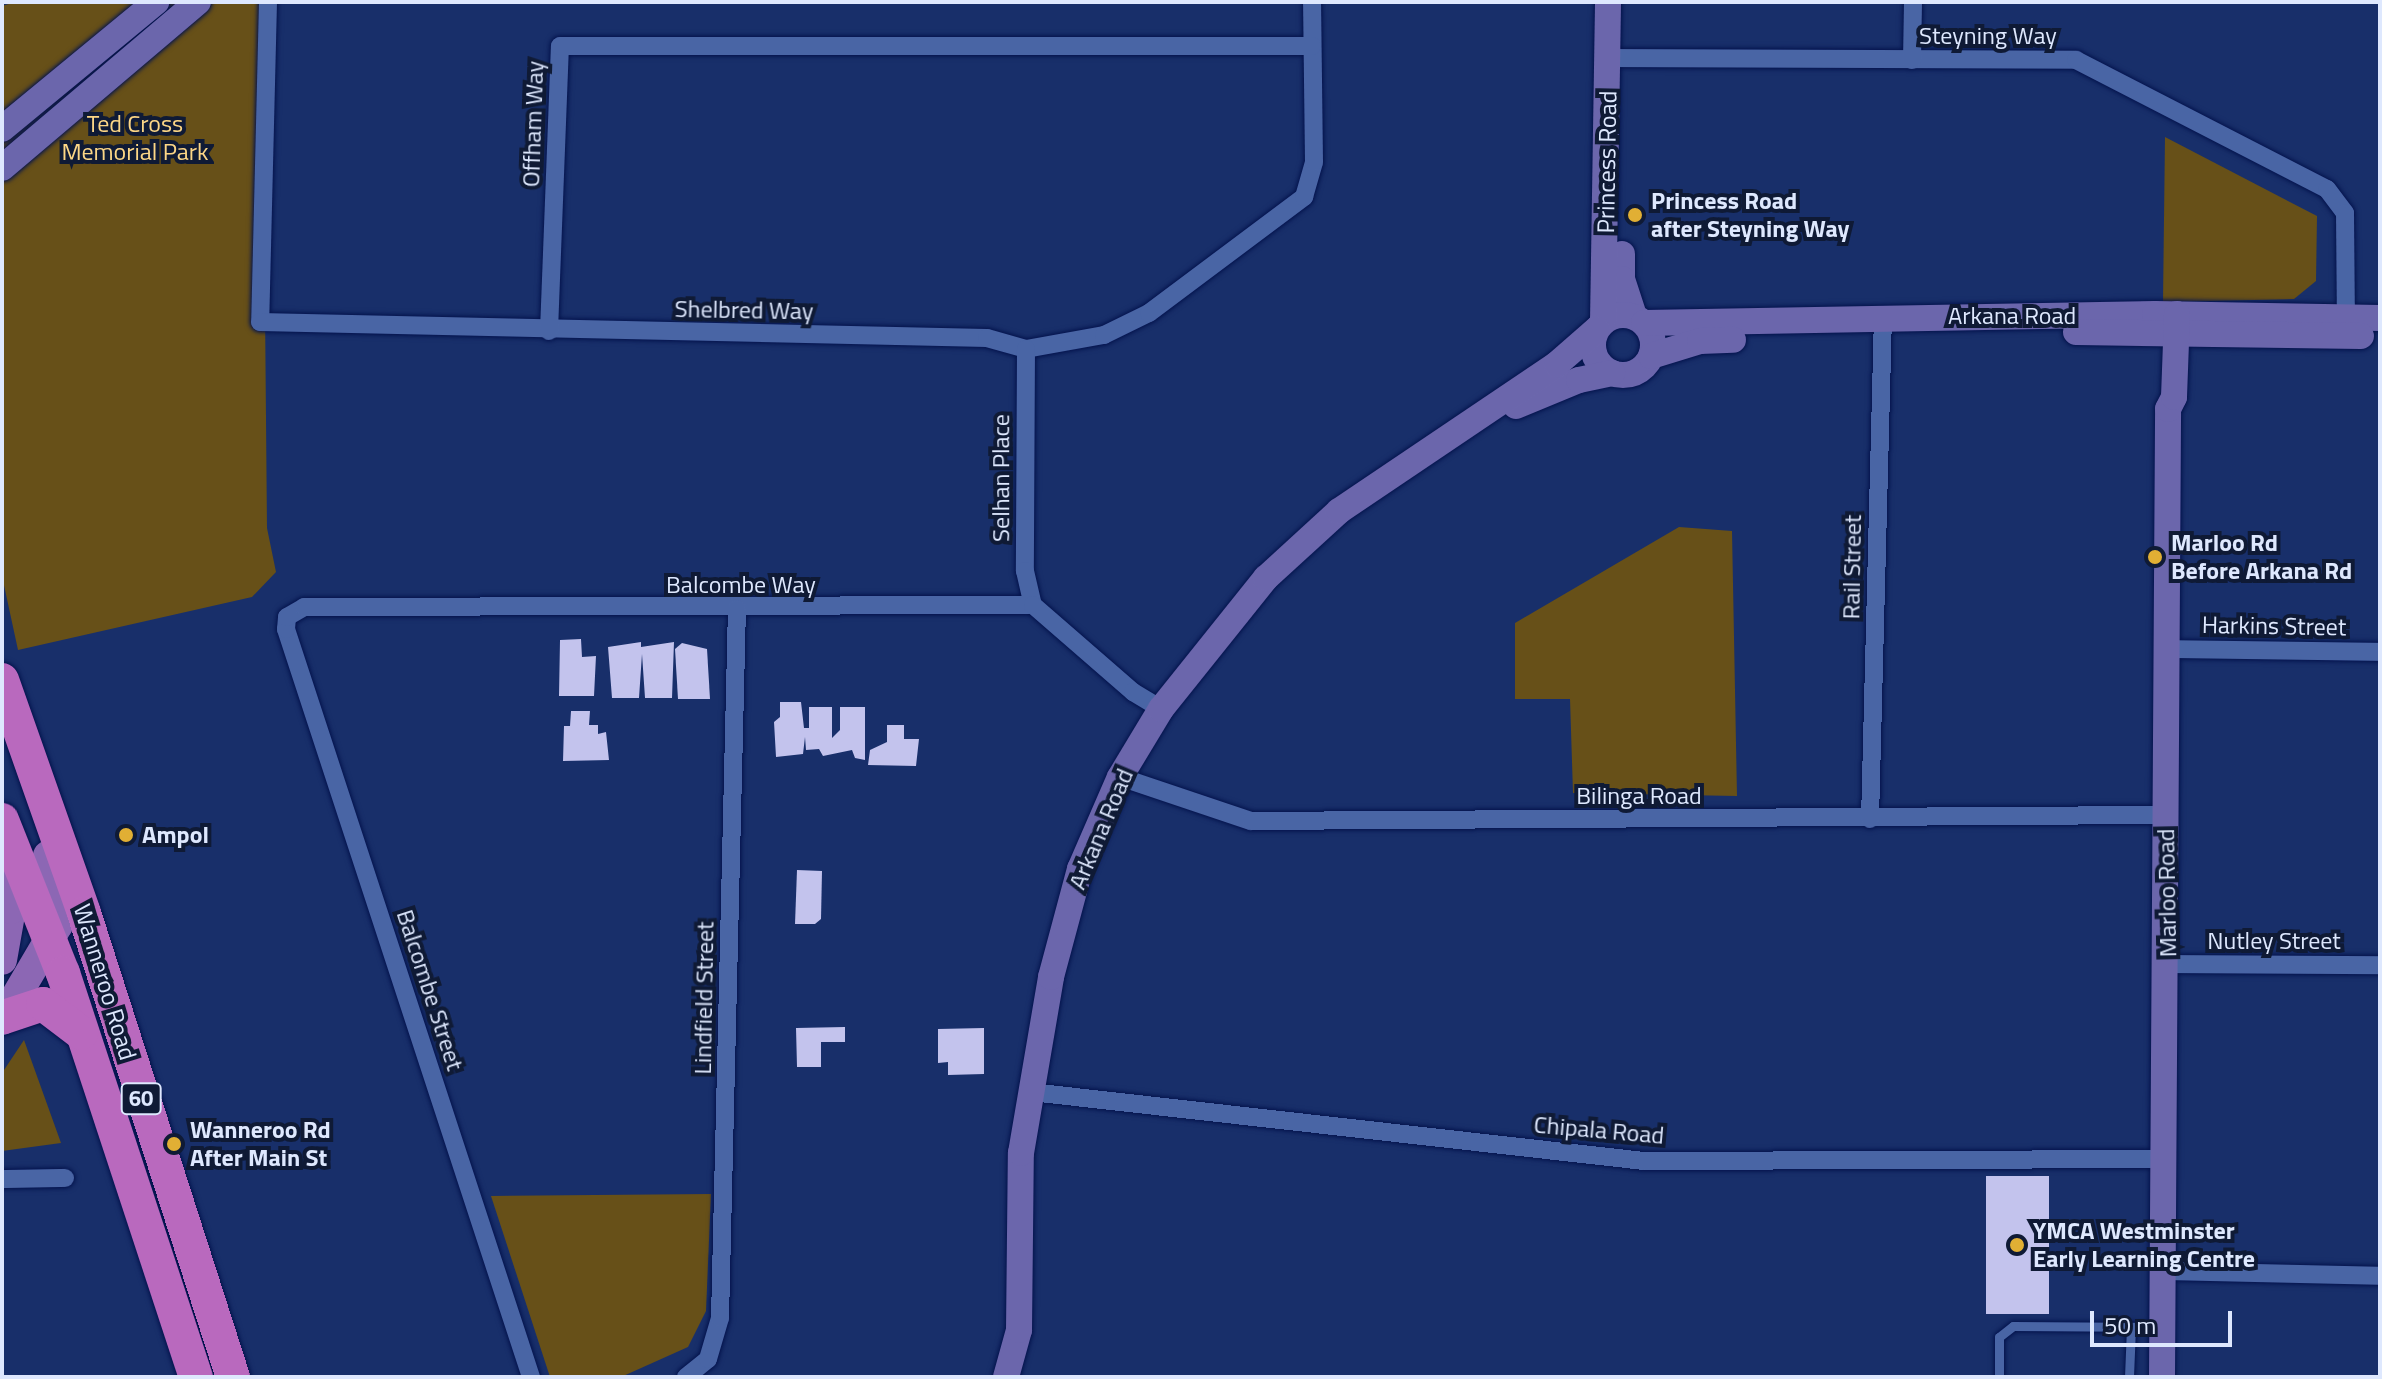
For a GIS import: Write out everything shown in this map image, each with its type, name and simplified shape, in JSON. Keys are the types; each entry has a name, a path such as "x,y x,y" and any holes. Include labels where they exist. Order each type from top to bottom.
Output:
{"highway":[{"name":"Wanneroo Road","path":"2,680 52,819 233,1377"},
{"name":"Wanneroo Road","path":"2,820 51,940 196,1377"},
{"path":"3,1018 43,1004 81,1033"}],"main road":[{"path":"3,1018 51,940 60,912 45,849 52,819"},
{"path":"2,834 11,909 2,960"}],"street":[{"path":"2,129 156,2"},
{"path":"2,168 198,2"},
{"name":"Shelbred Way","path":"268,2 260,322 549,331 987,338 1026,349 1104,335 1149,313 1304,197 1314,162 1312,2"},
{"name":"Princess Road","path":"1608,2 1616,58 1622,279 1639,320"},
{"name":"Princess Road","path":"1600,326 1616,58 1624,2"},
{"path":"1912,60 1913,2"},
{"name":"Offham Way","path":"549,331 560,46 1312,46"},
{"name":"Steyning Way","path":"1616,58 2076,60 2327,189 2345,213 2346,327"},
{"path":"1612,316 1639,320 1651,332 1651,356 1635,373 1612,373 1594,354 1600,326 1612,316"},
{"name":"Arkana Road","path":"2346,327 2380,318"},
{"name":"Arkana Road","path":"1639,320 2346,327 2380,336"},
{"name":"Arkana Road","path":"1651,356 1700,341 1882,323"},
{"name":"Rail Street","path":"1870,819 1882,323"},
{"name":"Marloo Road","path":"2162,1377 2168,964 2166,325"},
{"name":"Arkana Road","path":"1006,1377 1019,1330 1021,1153 1051,977 1080,869 1120,777 1161,709 1266,578 1339,511 1472,424 1600,326"},
{"name":"Selhan Place","path":"1026,349 1025,571 1033,605"},
{"name":"Arkana Road","path":"1472,424 1579,380 1612,373"},
{"path":"1033,605 1133,692 1161,709"},
{"name":"Balcombe Way","path":"287,617 304,607 737,609 1033,605"},
{"name":"Lindfield Street","path":"686,1377 708,1359 720,1318 737,609"},
{"name":"Balcombe Street","path":"287,617 291,644 531,1377"},
{"name":"Harkins Street","path":"2166,649 2380,652"},
{"name":"Bilinga Road","path":"1120,777 1251,821 2166,815"},
{"name":"Nutley Street","path":"2168,964 2380,965"},
{"name":"Chipala Road","path":"1031,1092 1644,1161 2166,1159"},
{"path":"2,1179 65,1178"},
{"path":"2164,1271 2380,1276"}],"lane":[{"path":"1999,1377 1999,1337 2013,1326 2162,1327"},
{"path":"2129,1377 2131,1327"}],"green space":[{"name":"Ted Cross Memorial Park","path":"16,2 272,2 265,307 267,528 276,572 252,597 18,650 2,576 2,6"},
{"path":"2165,137 2317,216 2316,281 2294,299 2163,302"},
{"path":"1679,527 1732,531 1737,796 1573,793 1570,699 1515,699 1515,623"},
{"path":"24,1040 61,1143 2,1151 2,1073"},
{"path":"711,1194 706,1311 688,1347 621,1377 550,1377 491,1196"}],"building":[{"path":"581,639 582,657 596,656 594,696 559,696 560,640"},
{"path":"641,642 641,647 674,642 672,698 645,698 642,654 639,698 612,698 608,647"},
{"path":"682,643 707,649 710,699 678,699 675,649"},
{"path":"780,702 801,702 804,728 809,728 809,707 832,707 832,738 840,730 840,707 865,707 865,760 855,758 852,750 823,756 819,749 806,750 805,737 803,754 776,757 774,722 780,717"},
{"path":"571,711 590,711 589,725 598,725 598,734 606,732 609,760 563,761 564,726 570,726"},
{"path":"887,725 904,725 904,739 919,739 916,766 868,765 870,750 887,742"},
{"path":"797,870 822,871 821,919 815,924 795,924"},
{"path":"845,1027 845,1042 821,1042 821,1067 797,1067 796,1028"},
{"path":"984,1028 984,1074 948,1075 948,1062 938,1063 938,1029"},
{"name":"YMCA Westminster Early Learning Centre","path":"1986,1176 2049,1176 2049,1314 1986,1314"}],"place":[{"name":"Princess Road after Steyning Way","path":"1635,215"},
{"name":"Marloo Rd Before Arkana Rd","path":"2155,557"},
{"name":"Ampol","path":"126,835"},
{"name":"Wanneroo Rd After Main St","path":"174,1144"},
{"name":"YMCA Westminster Early Learning Centre","path":"2017,1245"}]}
